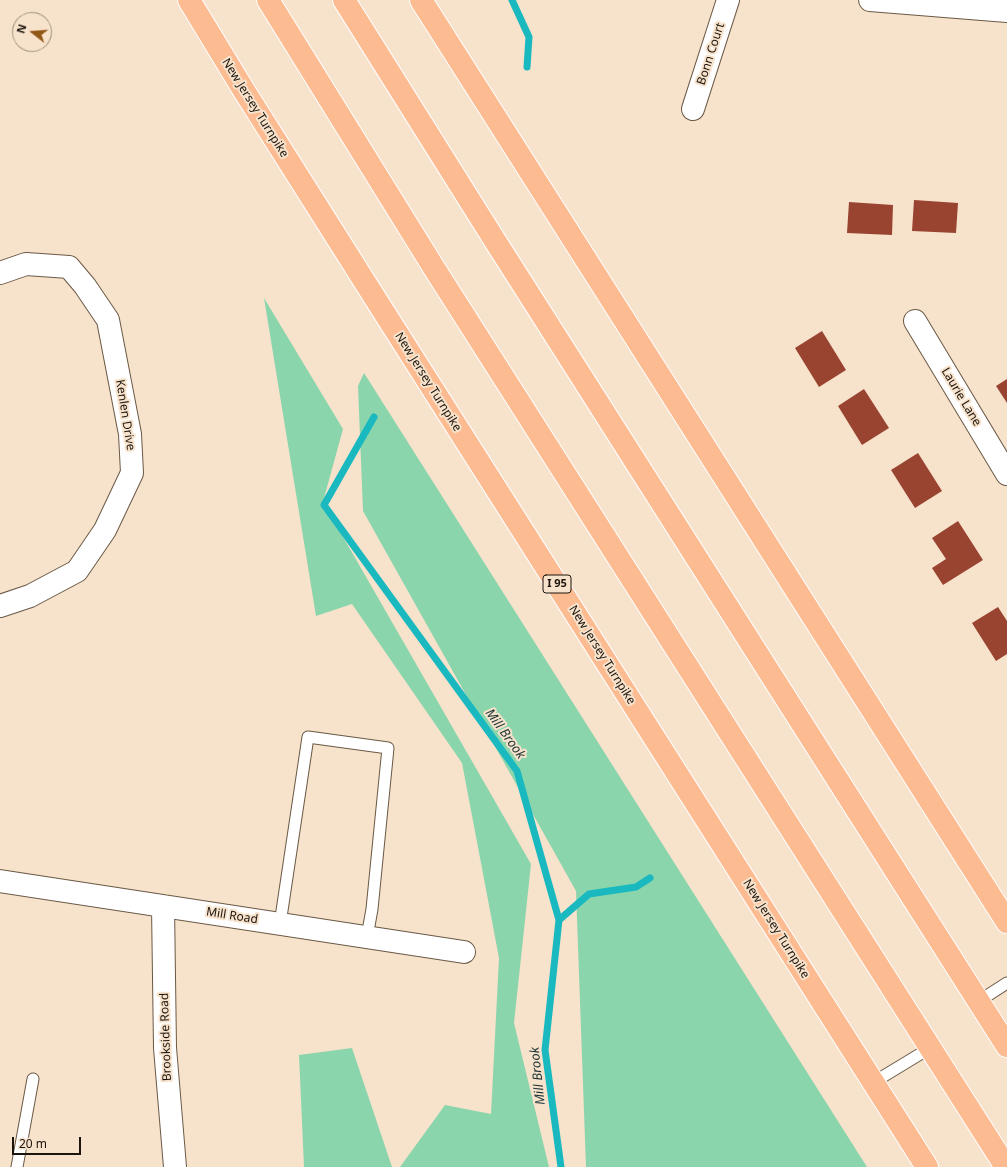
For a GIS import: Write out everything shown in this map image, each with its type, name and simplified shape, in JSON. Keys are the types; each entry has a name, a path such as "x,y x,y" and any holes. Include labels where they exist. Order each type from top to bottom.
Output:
{"highway":[{"name":"New Jersey Turnpike","path":"189,0 243,89 927,1167"},
{"path":"268,0 434,268 1006,1167"},
{"path":"344,0 496,243 1007,1046"},
{"path":"422,0 1007,922"}],"street":[{"name":"Bonn Court","path":"693,109 728,0"},
{"path":"870,0 1007,11"},
{"name":"Kenlen Drive","path":"0,273 26,264 69,267 85,286 108,320 130,434 132,473 105,530 77,571 30,596 0,606"},
{"name":"Laurie Lane","path":"916,321 1007,474"},
{"name":"Mill Road","path":"0,881 464,952"},
{"name":"Brookside Road","path":"163,906 165,1048 175,1167"}],"lane":[{"path":"280,924 308,738 388,748 372,909 367,937"},
{"path":"979,1002 1007,983"},
{"path":"874,1082 930,1048"},
{"path":"17,1167 33,1079"}],"green space":[{"path":"264,298 343,429 323,502 531,864 514,1023 549,1167 400,1167 445,1105 491,1114 499,958 462,763 352,604 316,616"},
{"path":"364,373 867,1167 586,1167 576,891 363,511 358,386"},
{"path":"352,1048 392,1167 304,1167 299,1055"}],"building":[{"path":"914,200 958,203 956,233 912,231"},
{"path":"849,202 893,205 892,235 847,233"},
{"path":"822,331 846,370 819,387 795,348"},
{"path":"1007,379 1007,403 996,386"},
{"path":"864,389 889,428 862,445 838,406"},
{"path":"918,453 942,491 915,508 891,470"},
{"path":"958,521 983,560 943,585 932,568 946,559 932,538"},
{"path":"998,607 1007,621 1007,654 996,661 972,623"}],"waterway":[{"name":"Mill Brook","path":"512,0 529,37 527,67"},
{"name":"Mill Brook","path":"374,417 324,505 517,771 559,920 545,1050 561,1167"},
{"path":"559,920 589,894 636,887 650,878"}]}
